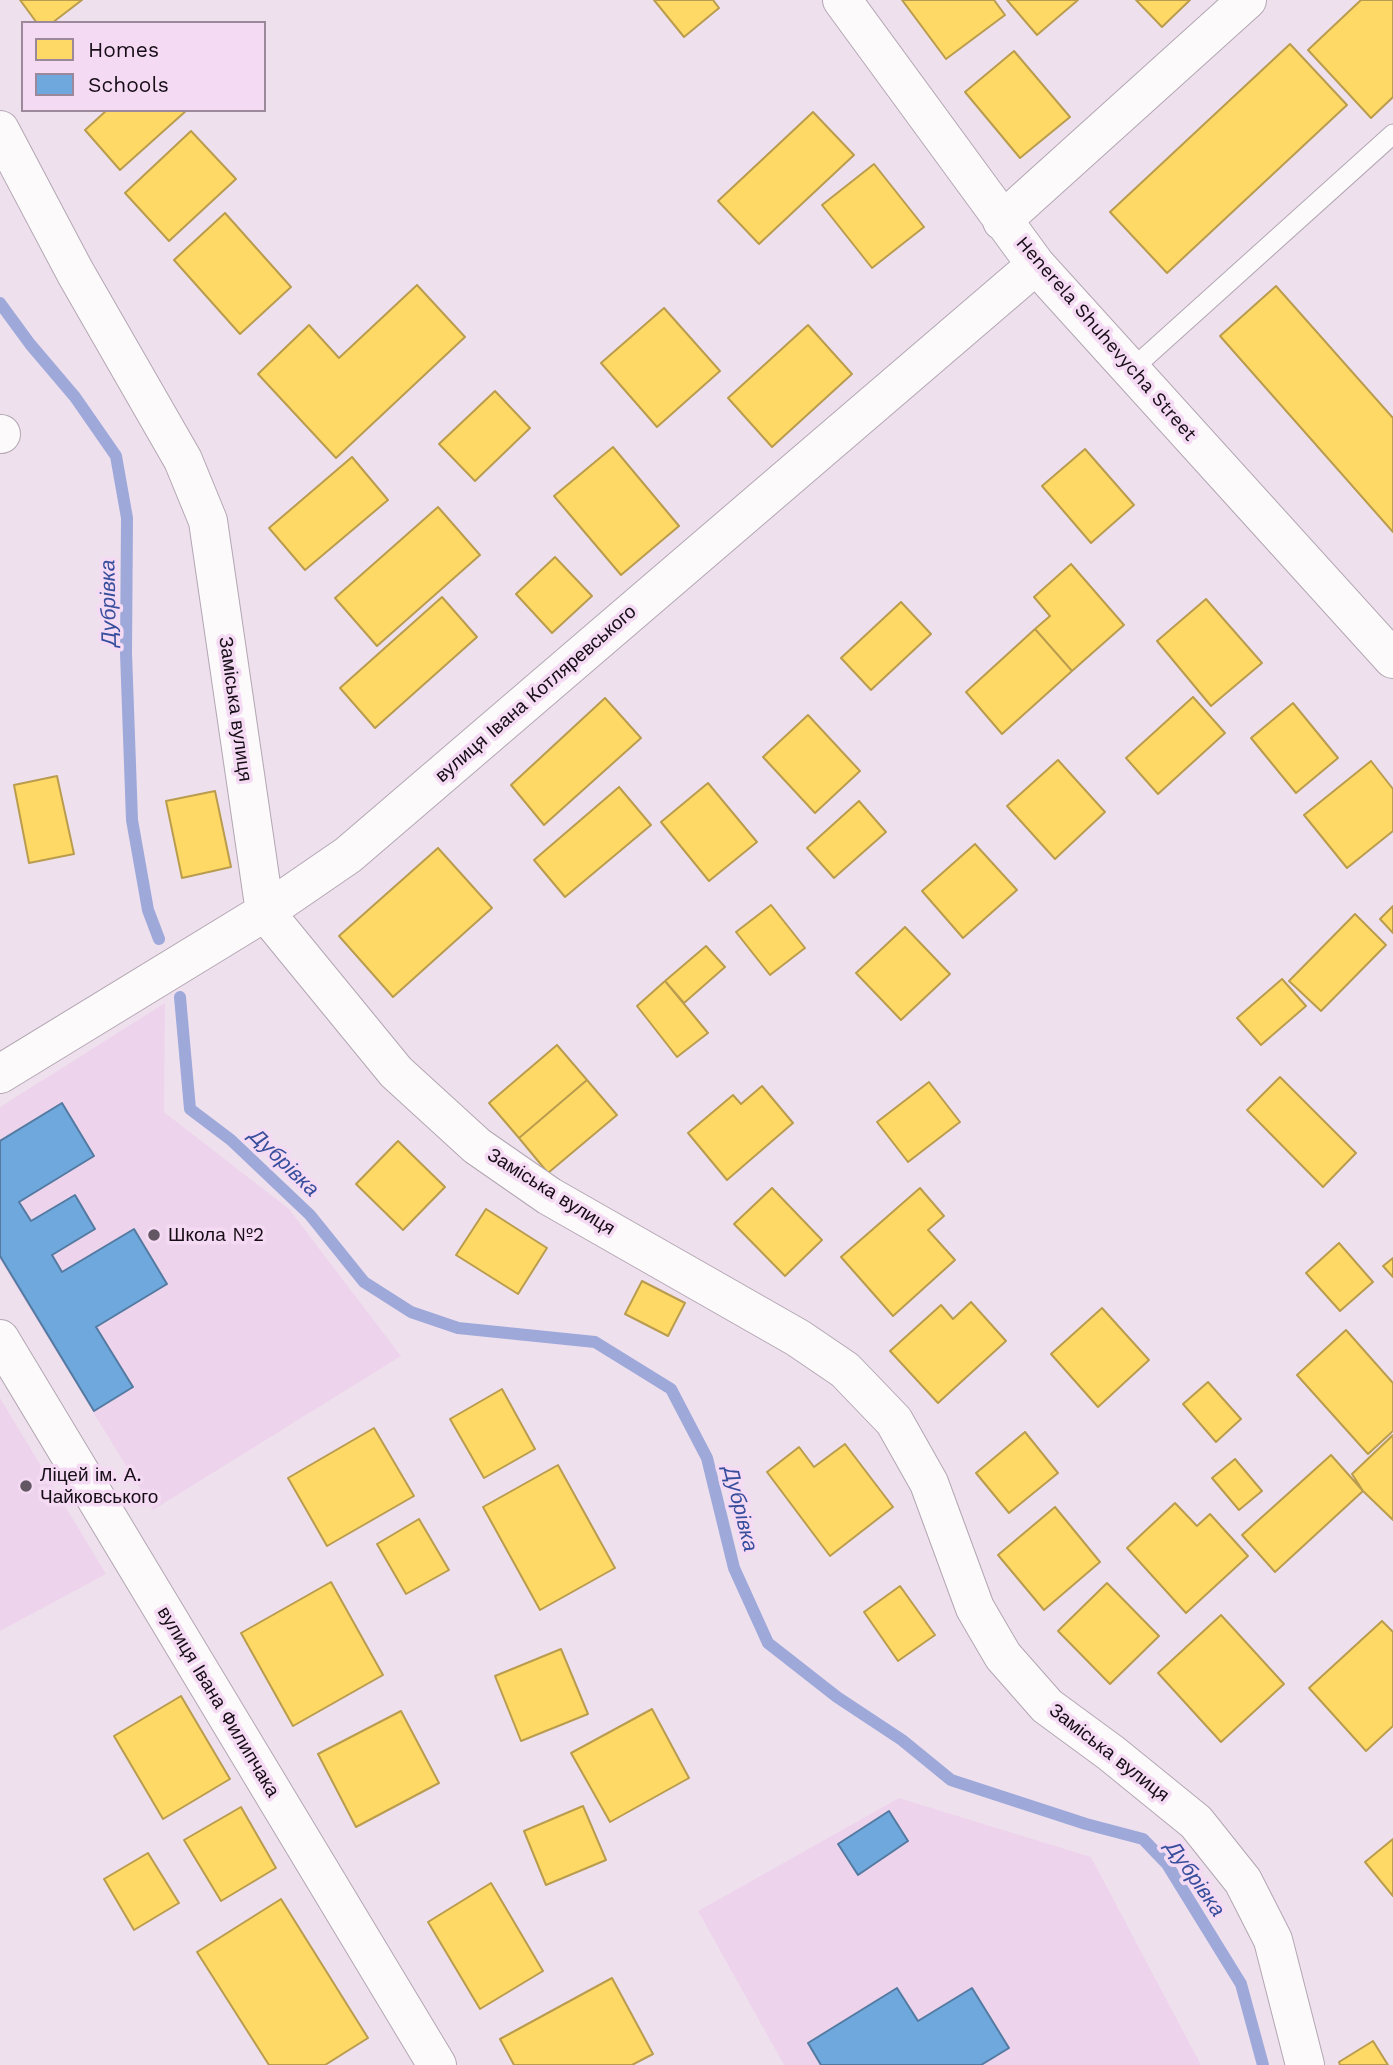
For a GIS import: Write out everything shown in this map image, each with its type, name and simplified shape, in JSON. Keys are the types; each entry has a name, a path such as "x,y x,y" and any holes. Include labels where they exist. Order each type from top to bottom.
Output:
{"street":[{"name":"Henerela Shuhevycha Street","path":"842,0 1036,265 1393,659"},
{"path":"1002,220 1247,0"},
{"name":"Заміська вулиця","path":"0,130 75,272 183,460 208,521 265,912 396,1072 477,1146 549,1196 775,1325 845,1370 894,1421 929,1483 975,1608 1003,1656 1047,1706 1111,1753 1196,1822 1243,1881 1273,1940 1305,2065"},
{"name":"вулиця Івана Котляревського","path":"0,1074 265,912 348,855 1036,265"},
{"name":"вулиця Івана Филипчака","path":"0,1339 437,2065"}],"lane":[{"path":"1131,370 1393,134"}],"shaded area":[{"name":"Школа №2","path":"165,1003 164,1112 289,1209 401,1356 153,1510 0,1260 0,1107"},
{"name":"Ліцей ім. А. Чайковського","path":"0,1398 106,1574 0,1631"},
{"path":"899,1798 1091,1857 1201,2065 784,2065 698,1911"}],"building: Homes":[{"path":"20,0 82,0 55,21 36,21"},
{"path":"654,0 713,0 719,8 684,37"},
{"path":"902,0 994,0 1005,15 946,59"},
{"path":"1007,0 1078,0 1037,35"},
{"path":"1136,0 1190,0 1162,27"},
{"path":"1361,0 1393,0 1393,97 1371,118 1308,50"},
{"path":"1290,44 1347,105 1167,273 1110,212"},
{"path":"1014,51 1070,117 1020,158 965,92"},
{"path":"105,112 185,112 120,170 85,130"},
{"path":"813,112 854,155 759,244 718,201"},
{"path":"191,131 236,179 169,241 125,193"},
{"path":"874,164 924,227 872,268 822,205"},
{"path":"225,213 291,287 240,334 174,260"},
{"path":"417,285 465,337 336,458 258,374 309,325 339,358"},
{"path":"1276,286 1393,418 1393,532 1220,336"},
{"path":"664,308 720,371 657,427 601,363"},
{"path":"808,325 852,374 772,447 728,398"},
{"path":"495,391 530,428 475,481 439,444"},
{"path":"613,447 679,526 621,575 554,496"},
{"path":"1085,449 1134,505 1091,543 1042,486"},
{"path":"352,457 388,500 305,570 269,528"},
{"path":"438,507 480,555 377,646 335,598"},
{"path":"555,557 592,596 552,633 516,594"},
{"path":"1071,564 1124,625 1072,671 1035,629 1050,616 1034,597"},
{"path":"442,597 477,637 375,728 340,688"},
{"path":"1206,599 1262,663 1211,706 1157,641"},
{"path":"901,602 931,634 871,690 841,658"},
{"path":"1035,629 1072,671 1002,734 966,692"},
{"path":"1193,697 1225,733 1158,794 1126,758"},
{"path":"605,698 641,738 544,825 511,785"},
{"path":"1293,703 1338,758 1296,793 1251,738"},
{"path":"808,715 860,771 815,813 763,757"},
{"path":"1058,760 1105,812 1055,859 1007,806"},
{"path":"1371,761 1393,789 1393,831 1347,868 1304,815"},
{"path":"57,776 74,854 29,863 14,785"},
{"path":"708,783 757,842 709,881 661,822"},
{"path":"619,787 651,825 565,897 534,860"},
{"path":"215,791 231,867 182,878 166,801"},
{"path":"859,801 886,832 834,878 807,848"},
{"path":"975,844 1017,890 963,938 922,891"},
{"path":"438,848 492,908 393,997 339,936"},
{"path":"771,905 805,948 770,975 736,932"},
{"path":"1393,906 1393,933 1380,919"},
{"path":"1355,914 1386,945 1321,1011 1289,981"},
{"path":"905,927 950,974 901,1020 856,973"},
{"path":"706,946 725,967 684,1003 665,981"},
{"path":"1282,979 1306,1006 1261,1045 1237,1018"},
{"path":"665,981 708,1033 677,1057 637,1006"},
{"path":"557,1045 587,1080 519,1138 489,1103"},
{"path":"1280,1077 1356,1153 1323,1187 1247,1110"},
{"path":"587,1080 617,1115 548,1173 519,1138"},
{"path":"929,1082 960,1122 908,1162 877,1122"},
{"path":"762,1086 793,1123 727,1180 688,1133 733,1095 741,1104"},
{"path":"398,1141 445,1187 403,1230 356,1184"},
{"path":"772,1188 822,1240 785,1276 734,1224"},
{"path":"920,1188 944,1216 928,1230 955,1260 893,1316 841,1257"},
{"path":"486,1209 547,1248 518,1294 456,1255"},
{"path":"1339,1243 1373,1282 1340,1311 1306,1273"},
{"path":"1393,1258 1393,1277 1383,1266"},
{"path":"642,1281 685,1303 668,1336 625,1314"},
{"path":"971,1302 1006,1341 938,1403 890,1351 941,1305 953,1319"},
{"path":"1102,1308 1149,1360 1098,1407 1051,1354"},
{"path":"1346,1330 1393,1383 1393,1431 1368,1454 1297,1375"},
{"path":"1208,1382 1241,1419 1216,1442 1183,1404"},
{"path":"502,1389 535,1449 484,1478 450,1419"},
{"path":"374,1428 414,1496 327,1546 288,1478"},
{"path":"1025,1432 1058,1473 1009,1513 976,1473"},
{"path":"1393,1435 1393,1520 1363,1491 1352,1474"},
{"path":"845,1444 893,1507 830,1556 767,1472 799,1447 814,1467"},
{"path":"1331,1455 1363,1491 1275,1572 1242,1535"},
{"path":"1235,1459 1262,1491 1239,1510 1212,1478"},
{"path":"558,1465 615,1568 540,1610 483,1507"},
{"path":"1175,1503 1197,1526 1210,1514 1248,1556 1186,1613 1127,1548"},
{"path":"1055,1507 1100,1562 1044,1610 998,1555"},
{"path":"419,1519 449,1570 406,1594 377,1544"},
{"path":"331,1582 383,1675 293,1726 241,1633"},
{"path":"1107,1583 1159,1636 1110,1684 1058,1631"},
{"path":"900,1586 935,1635 898,1661 864,1612"},
{"path":"1221,1615 1284,1684 1221,1742 1158,1673"},
{"path":"1382,1621 1393,1632 1393,1726 1366,1751 1309,1688"},
{"path":"561,1649 588,1714 521,1741 495,1676"},
{"path":"181,1696 230,1779 163,1819 114,1736"},
{"path":"652,1709 689,1778 610,1822 571,1753"},
{"path":"401,1711 439,1783 356,1827 318,1754"},
{"path":"583,1806 606,1860 546,1885 524,1831"},
{"path":"241,1807 276,1868 221,1901 184,1840"},
{"path":"1393,1839 1393,1896 1365,1862"},
{"path":"148,1853 179,1903 134,1930 104,1879"},
{"path":"491,1883 543,1971 480,2009 428,1922"},
{"path":"281,1899 368,2038 325,2065 269,2065 197,1952"},
{"path":"612,1978 653,2054 632,2065 514,2065 500,2039"},
{"path":"1373,2041 1388,2065 1340,2065 1339,2062"}],"building: Schools":[{"path":"62,1103 94,1156 19,1202 31,1221 75,1195 95,1229 52,1255 62,1272 134,1229 167,1284 96,1327 133,1387 94,1411 0,1256 0,1141"},
{"path":"889,1811 908,1841 858,1875 838,1844"},
{"path":"897,1988 918,2021 972,1988 1009,2048 981,2065 821,2065 808,2043"}],"waterway":[{"name":"Дубрівка","path":"0,303 30,344 75,397 116,456 127,518 126,653 132,820 148,910 159,939"},
{"name":"Дубрівка","path":"180,997 190,1109 231,1140 310,1215 364,1282 411,1312 458,1328 595,1342 671,1389 707,1458 734,1568 768,1643 837,1697 902,1740 951,1780 1086,1824 1143,1839 1167,1864 1241,1984 1263,2065"}],"place":[{"name":"Школа №2","path":"154,1235"},
{"name":"Ліцей ім. А. Чайковського","path":"26,1486"}]}
